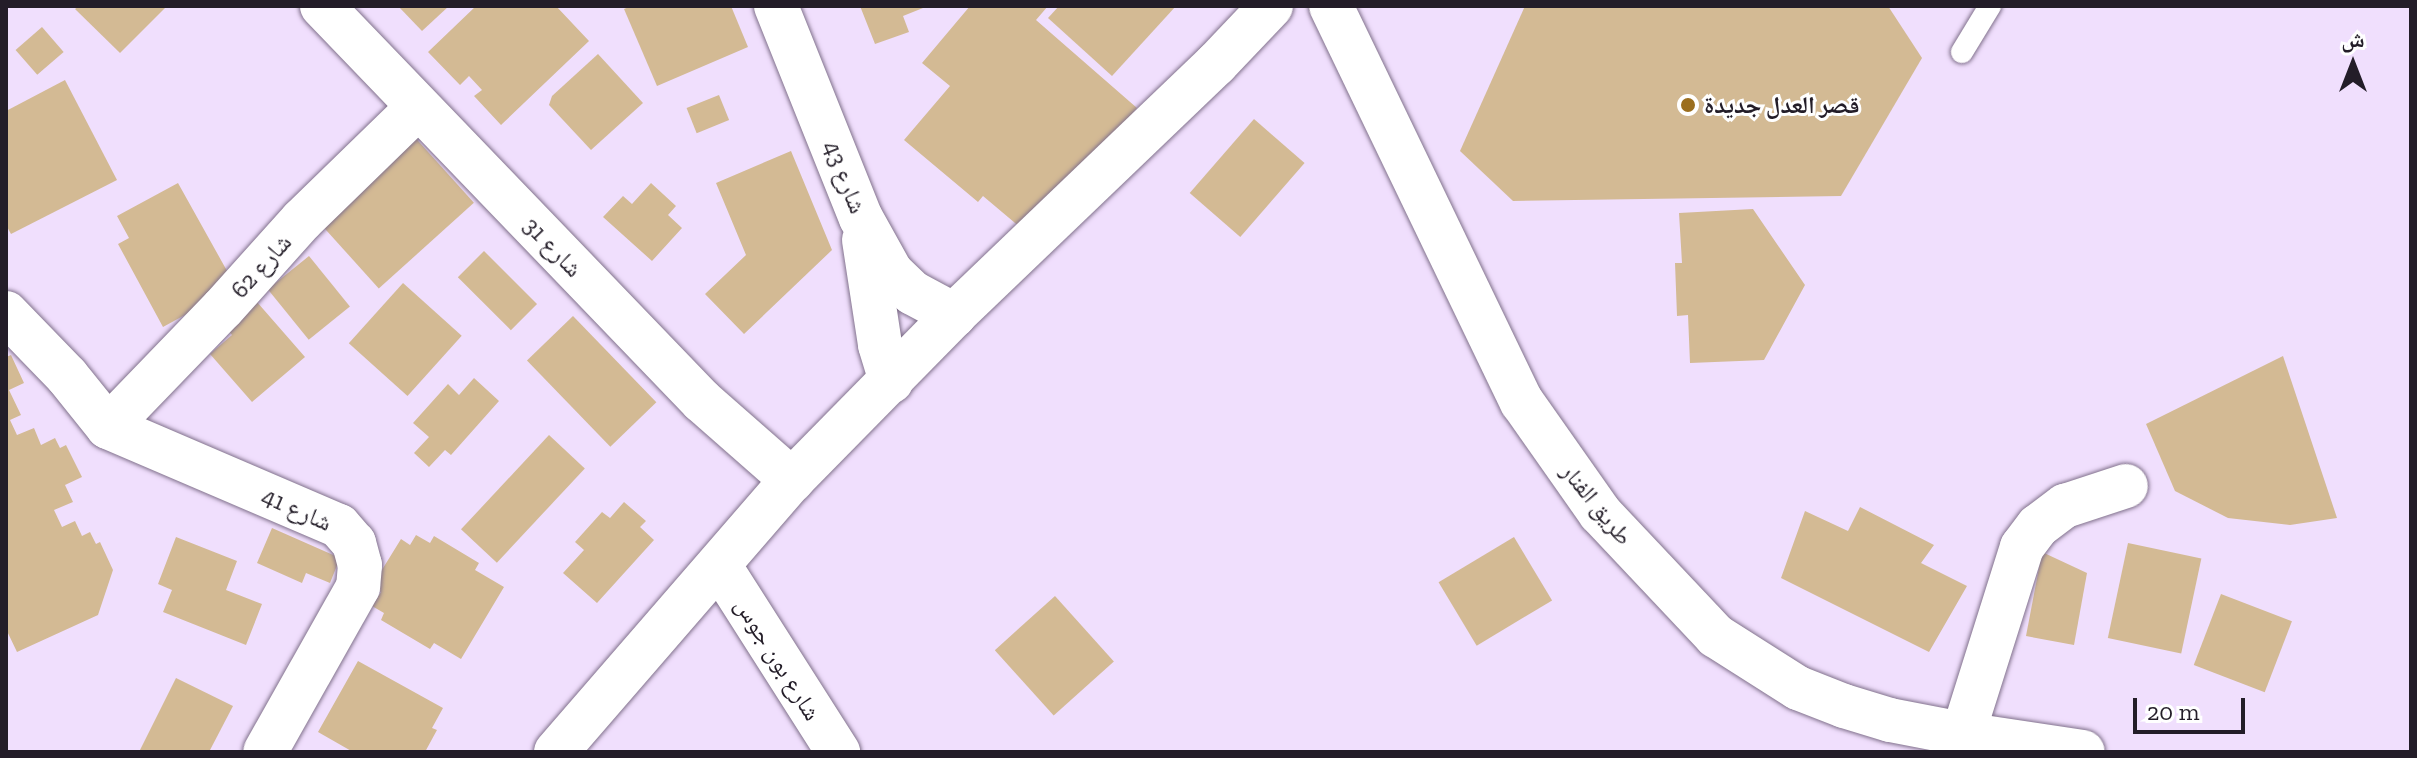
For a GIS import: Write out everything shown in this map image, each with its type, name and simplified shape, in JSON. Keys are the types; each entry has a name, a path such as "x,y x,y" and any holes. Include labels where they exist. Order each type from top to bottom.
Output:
{"street":[{"name":"شارع 31","path":"322,6 702,401 792,480"},
{"name":"شارع 43","path":"776,6 861,218 900,283 954,315"},
{"path":"573,743 792,480 954,315 1216,64 1271,6"},
{"name":"طريق الفنار","path":"1331,6 1522,402 1600,513 1716,636 1798,688 1844,706 1890,720 2058,750"},
{"name":"شارع 62","path":"108,427 223,308 302,220 417,108"},
{"path":"861,218 880,345 891,381"},
{"path":"6,313 67,376 94,414 108,427"},
{"name":"شارع 41","path":"108,427 339,526 354,543 360,565 358,587 265,752"},
{"path":"1963,734 2022,547 2038,526 2065,506 2126,486"},
{"name":"شارع بون جوس","path":"719,565 838,752"}],"lane":[{"path":"1962,52 1990,6"}],"building":[{"path":"79,6 167,6 120,53 75,9"},
{"path":"398,6 449,6 422,31"},
{"path":"476,6 556,6 589,41 501,125 474,96 482,90 469,76 460,85 428,52"},
{"path":"631,6 731,6 748,47 657,86 624,9"},
{"path":"860,6 928,6 903,16 909,32 875,44"},
{"path":"970,6 1048,6 1036,20 1137,108 1028,234 983,196 978,202 904,140 950,86 922,63"},
{"path":"1059,6 1176,6 1112,76 1048,18"},
{"name":"قصر العدل جديدة","path":"1525,6 1888,6 1922,58 1841,196 1513,201 1460,151"},
{"path":"42,27 64,52 37,75 16,50"},
{"path":"598,54 643,103 591,150 549,105 552,96"},
{"path":"65,80 117,180 11,234 6,225 6,111"},
{"path":"719,95 729,120 697,133 687,108"},
{"path":"1254,119 1305,163 1240,237 1190,193"},
{"path":"411,133 474,203 379,289 316,219"},
{"path":"791,151 832,250 744,334 705,294 746,255 716,183"},
{"path":"178,183 236,287 163,327 118,244 129,238 117,216"},
{"path":"651,183 676,206 668,215 682,228 652,261 603,217 623,196 632,204"},
{"path":"1753,209 1805,285 1764,360 1690,363 1688,315 1677,316 1675,263 1682,263 1679,213"},
{"path":"484,251 537,304 511,330 458,277"},
{"path":"309,256 350,307 309,340 268,289"},
{"path":"403,283 462,336 408,396 349,343"},
{"path":"257,302 305,357 252,402 210,354 232,335 226,328"},
{"path":"573,316 656,402 610,447 527,360"},
{"path":"11,355 24,383 9,390 21,415 10,420 17,435 34,428 41,445 55,438 60,448 66,445 82,477 65,485 73,502 54,510 62,527 75,521 82,536 90,532 96,544 100,542 113,570 98,615 17,652 6,629 6,357"},
{"path":"2283,356 2337,518 2290,525 2228,518 2175,491 2146,424"},
{"path":"474,378 499,401 451,455 445,450 429,467 414,453 429,437 413,423 448,384 459,395"},
{"path":"549,435 585,468 497,563 461,529"},
{"path":"624,502 646,521 640,527 654,540 597,603 563,573 584,550 575,542 602,512 610,518"},
{"path":"1860,507 1934,545 1921,563 1967,586 1929,652 1781,578 1805,511 1848,531"},
{"path":"272,528 340,558 330,583 306,573 302,583 257,563"},
{"path":"416,535 430,543 434,536 479,563 475,570 504,587 461,659 434,643 430,649 381,620 384,613 372,606 381,592 372,586 401,539 410,545"},
{"path":"176,537 237,561 226,590 262,604 246,645 163,612 172,590 158,584"},
{"path":"1514,537 1552,600 1477,646 1439,582"},
{"path":"2128,543 2201,559 2181,653 2108,638"},
{"path":"2042,552 2087,573 2074,645 2026,636"},
{"path":"2221,594 2292,621 2265,692 2194,665"},
{"path":"1055,596 1114,661 1054,716 995,650"},
{"path":"358,661 443,708 432,728 437,730 425,752 353,752 318,732"},
{"path":"176,678 233,706 209,752 139,752"}],"place":[{"name":"قصر العدل جديدة","path":"1688,105"}]}
